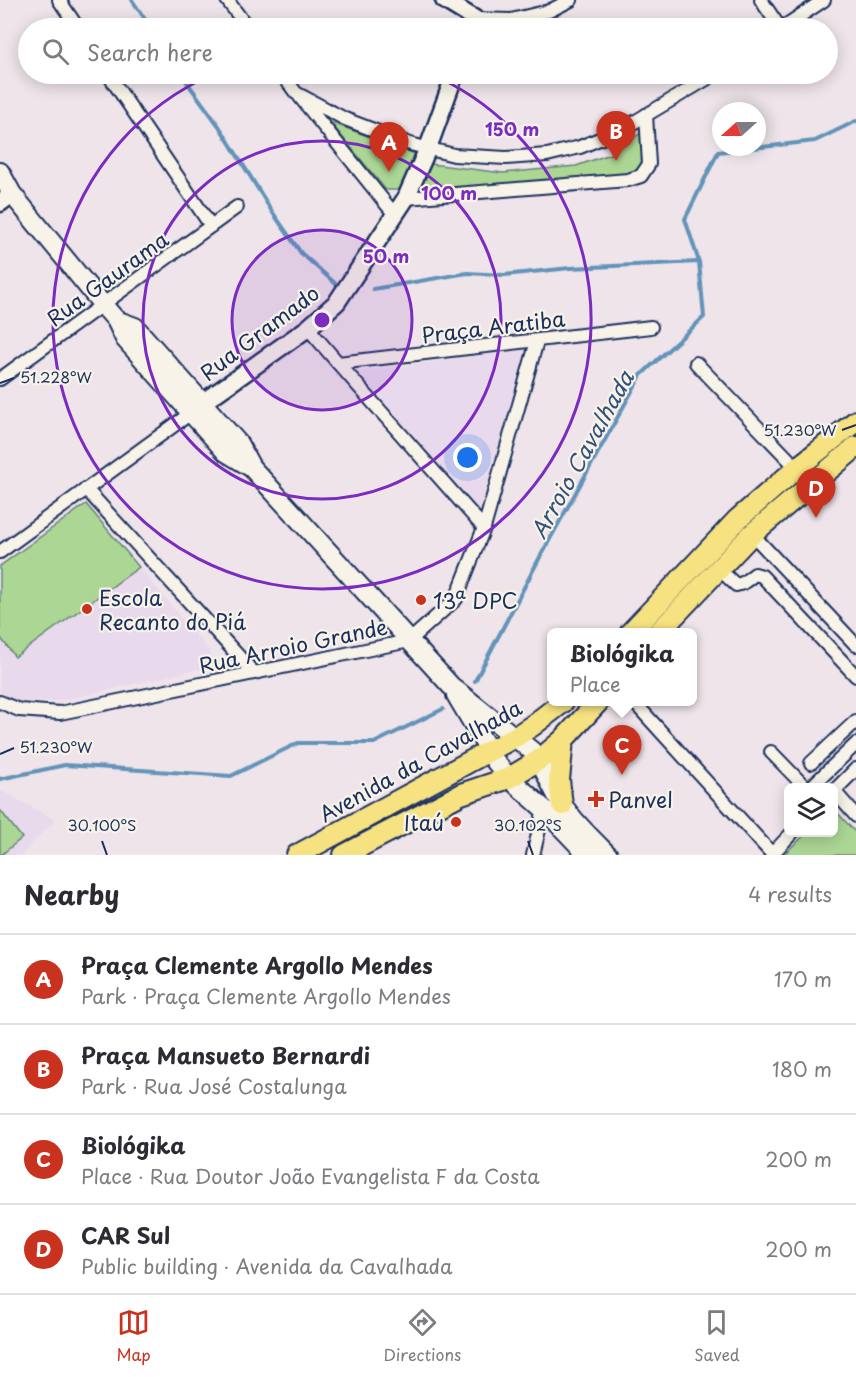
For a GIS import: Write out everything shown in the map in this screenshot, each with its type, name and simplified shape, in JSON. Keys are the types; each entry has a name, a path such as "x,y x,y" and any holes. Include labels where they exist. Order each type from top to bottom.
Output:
{"main road":[{"path":"0,172 6,199 117,320 135,327 196,408 238,443 251,467 409,641 451,686 532,751 554,790 553,807 588,855"},
{"path":"636,628 738,519 856,421"},
{"path":"664,628 752,534 856,447"},
{"path":"451,686 495,761 509,778 579,825 608,855"},
{"name":"Avenida da Cavalhada","path":"297,855 515,737 558,706"},
{"path":"344,855 461,794 509,778 539,760 563,740 594,706"},
{"path":"553,807 559,780 563,740"}],"street":[{"path":"59,0 71,18"},
{"path":"227,0 240,18"},
{"path":"444,0 466,18"},
{"path":"520,18 549,12 571,0"},
{"path":"761,0 774,18"},
{"path":"796,18 824,0"},
{"path":"115,84 211,226"},
{"path":"289,84 395,215"},
{"name":"Rua Gramado","path":"0,552 308,328 337,302 406,198 428,148 451,84"},
{"path":"296,93 345,118 410,144 454,155 501,158 547,155 580,147 621,130 698,84"},
{"path":"406,198 628,180 641,176 649,164 646,115"},
{"name":"Rua Gaurama","path":"0,379 237,207"},
{"name":"Praça Aratiba","path":"338,363 651,327"},
{"path":"308,328 484,528"},
{"name":"Rua Arroio Grande","path":"0,702 18,710 60,713 409,641 456,599 484,528 537,340"},
{"path":"696,363 797,468"},
{"path":"86,489 254,673"},
{"path":"752,534 856,645"},
{"path":"719,569 736,585 755,574 762,576 856,676"},
{"path":"638,706 772,854 787,837"},
{"path":"811,763 856,721"},
{"path":"813,783 856,744"},
{"path":"771,752 803,783"},
{"path":"838,787 856,769"},
{"path":"838,796 856,816"},
{"path":"533,855 553,807"}],"shaded area":[{"path":"527,349 479,512 358,372"},
{"name":"Escola Recanto do Piá","path":"86,504 210,652 208,667 58,701 18,701 0,693 0,566"},
{"path":"0,790 55,820 21,855 0,855"}],"green space":[{"path":"330,122 415,154 400,190 386,190"},
{"path":"641,133 645,159 639,171 628,174 419,191 431,164 503,173 576,166 610,154"},
{"path":"86,504 139,567 15,657 0,637 0,566"},
{"path":"0,810 22,838 1,855 0,855"},
{"path":"838,813 856,833 856,855 783,855 803,837 838,837"}],"waterway":[{"path":"132,0 144,18"},
{"path":"188,84 219,126 273,213 301,253 337,285"},
{"name":"Arroio Cavalhada","path":"475,681 540,557 641,375 704,317 699,262 685,219 718,152 815,141 856,121"},
{"path":"373,289 467,273 504,275 570,268 699,262"},
{"name":"Arroio Cavalhada","path":"0,779 65,765 231,776 298,743 374,743 443,709"}],"place":[{"name":"Praça Mansueto Bernardi","path":"616,161"},
{"name":"Praça Clemente Argollo Mendes","path":"389,172"},
{"name":"CAR Sul","path":"816,518"},
{"name":"13ª DPC","path":"421,600"},
{"name":"Escola Recanto do Piá","path":"87,609"},
{"name":"Biológika","path":"622,775"},
{"name":"Panvel","path":"596,799"},
{"name":"Itaú","path":"456,822"}]}
